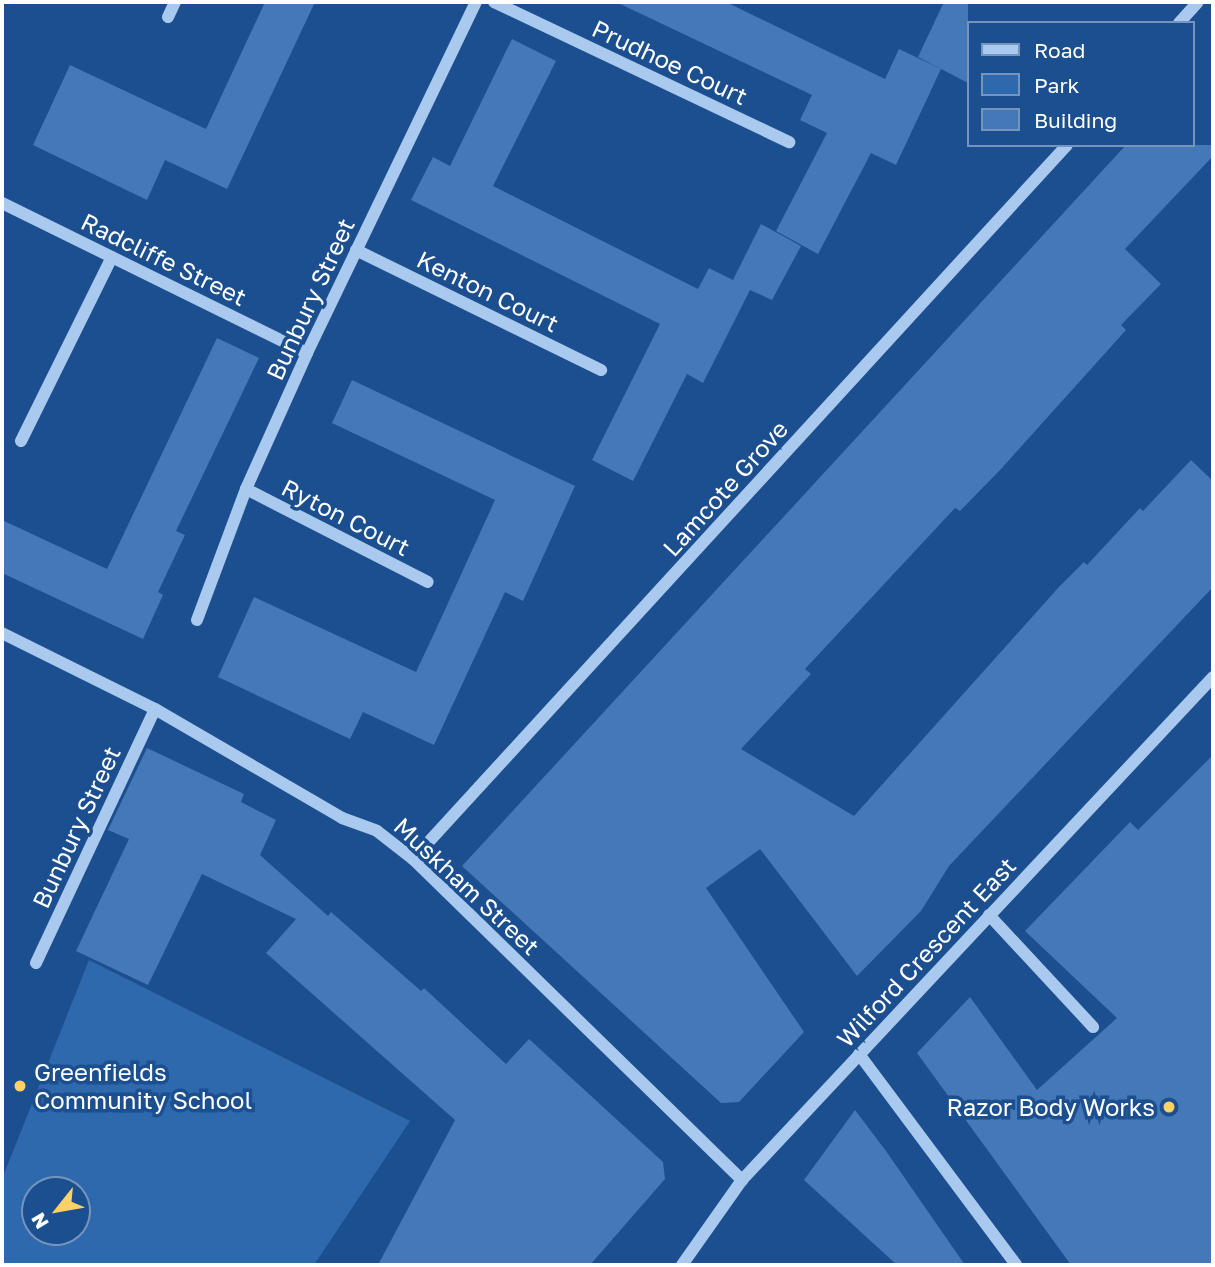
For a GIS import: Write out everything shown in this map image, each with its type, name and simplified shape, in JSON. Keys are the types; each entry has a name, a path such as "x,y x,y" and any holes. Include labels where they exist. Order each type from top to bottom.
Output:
{"street":[{"path":"168,17 175,2"},
{"name":"Bunbury Street","path":"197,620 246,489 307,353 476,2"},
{"name":"Prudhoe Court","path":"494,2 789,142"},
{"path":"1181,21 1198,2"},
{"name":"Lamcote Grove","path":"413,859 1065,147"},
{"name":"Radcliffe Street","path":"2,203 307,353"},
{"name":"Kenton Court","path":"356,250 601,370"},
{"path":"21,441 112,257"},
{"name":"Ryton Court","path":"246,489 428,582"},
{"name":"Muskham Street","path":"2,633 155,709 342,818 377,831 413,859 742,1180"},
{"name":"Wilford Crescent East","path":"682,1265 742,1180 1213,677"},
{"name":"Bunbury Street","path":"36,962 155,709"},
{"path":"989,915 1093,1027"},
{"path":"859,1054 1016,1265"}],"green space":[{"path":"89,960 410,1121 314,1265 2,1265 2,1179"}],"building":[{"path":"265,2 315,2 227,189 165,160 147,200 33,145 70,65 206,129"},
{"path":"616,2 726,2 885,79 899,49 941,69 896,165 871,153 818,254 776,231 827,133 800,120 812,95"},
{"path":"944,2 968,2 967,82 918,57"},
{"path":"512,39 556,61 493,186 698,289 709,268 733,280 761,224 801,246 772,300 750,290 703,383 687,374 633,481 592,460 660,324 411,200 433,157 450,166"},
{"path":"1213,145 1213,156 1125,249 1161,284 1121,325 1126,330 1001,469 960,511 955,508 805,669 811,674 741,749 854,816 1058,588 1084,562 1087,565 1140,508 1143,511 1191,460 1213,481 1213,587 949,866 921,911 857,976 760,849 706,888 804,1032 739,1102 721,1103 462,866 1124,147"},
{"path":"217,338 259,358 176,531 185,535 158,592 163,595 143,639 2,573 2,520 107,569"},
{"path":"352,380 575,486 523,601 505,592 434,745 363,712 350,739 218,677 254,597 416,672 495,500 332,423"},
{"path":"147,748 244,794 241,802 276,820 260,855 328,916 331,912 421,991 424,988 506,1064 529,1039 663,1162 665,1179 590,1265 378,1265 455,1120 266,953 296,919 202,874 148,985 76,951 129,839 108,830"},
{"path":"1213,755 1213,1265 1071,1265 917,1053 970,997 1037,1090 1117,1018 1025,931 1130,822 1138,830"},
{"path":"855,1110 965,1265 897,1265 804,1180"}],"place":[{"name":"Greenfields Community School","path":"20,1086"},
{"name":"Razor Body Works","path":"1169,1107"}]}
